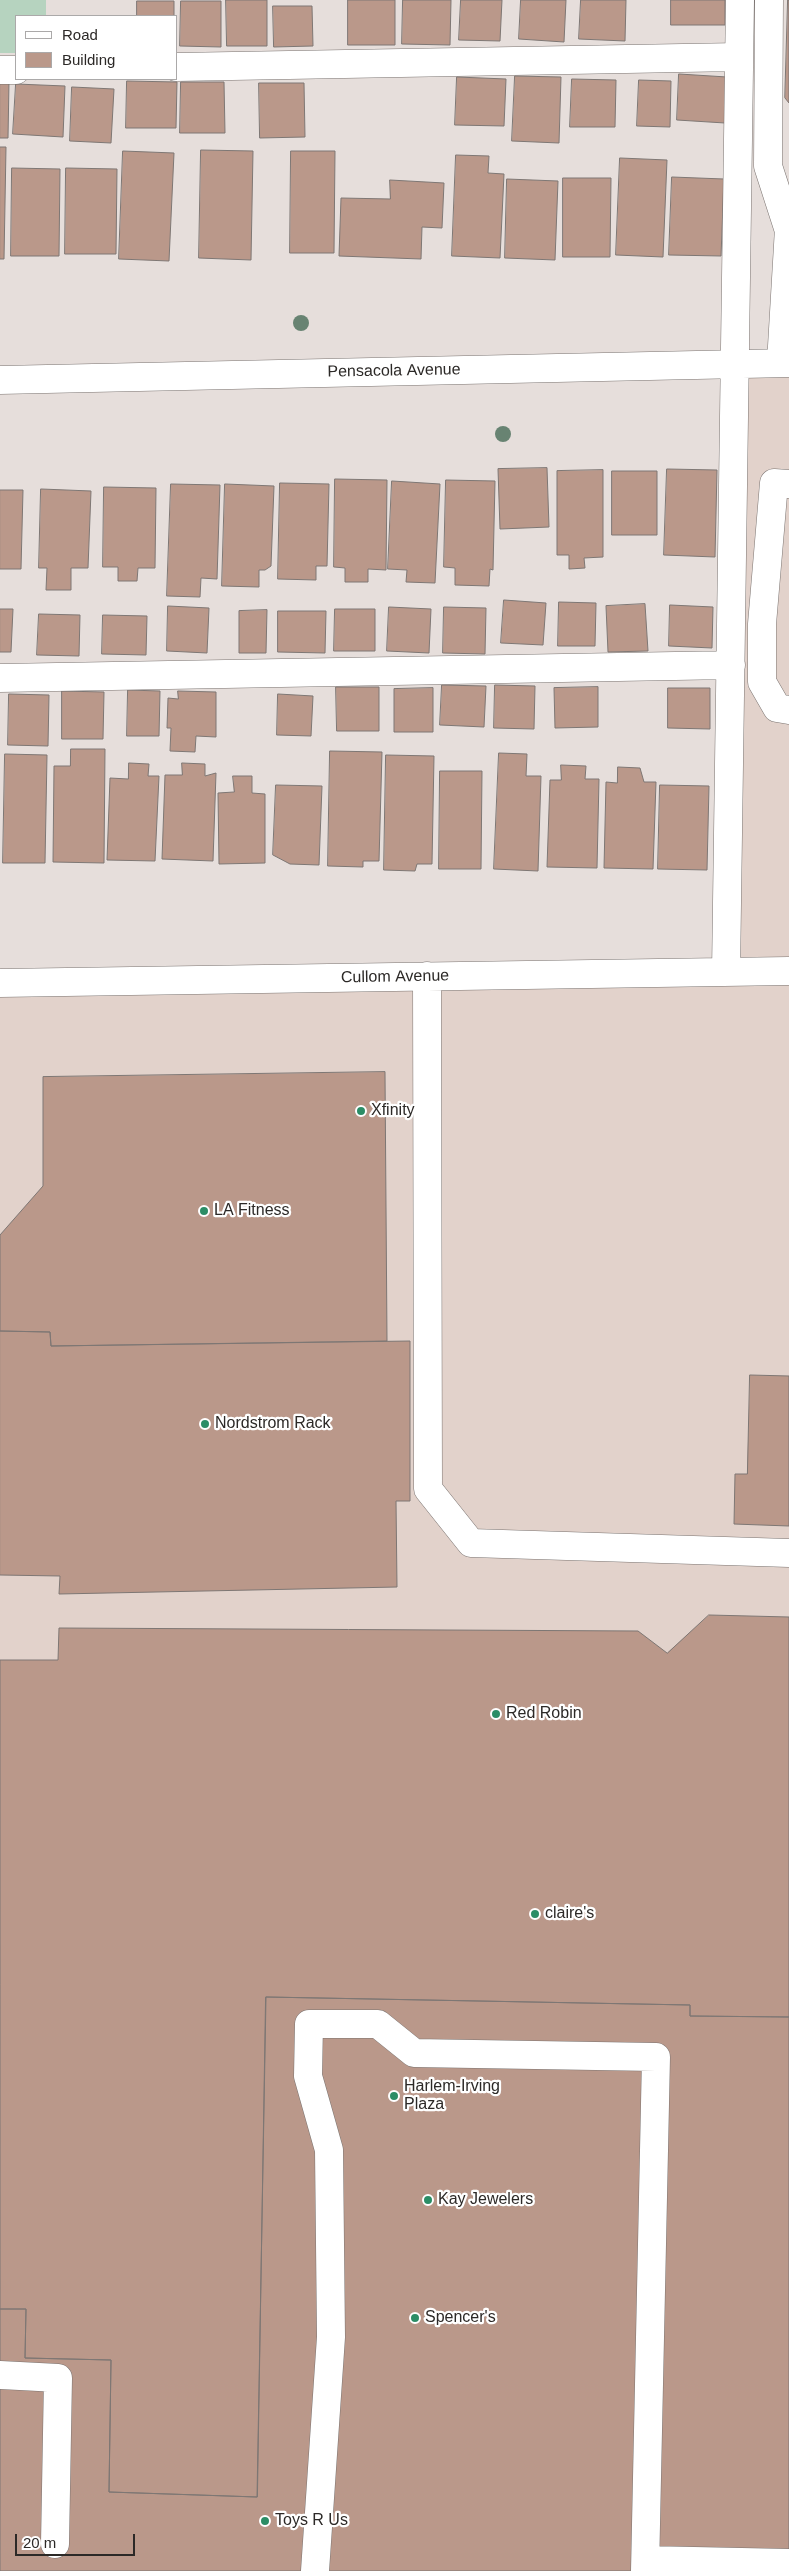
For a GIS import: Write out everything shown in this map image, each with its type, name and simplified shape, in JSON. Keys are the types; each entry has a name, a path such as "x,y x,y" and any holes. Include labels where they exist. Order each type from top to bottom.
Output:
{"street":[{"path":"726,972 733,364 740,0"},
{"path":"769,0 779,166 788,228 785,363"},
{"path":"178,67 739,57"},
{"path":"0,70 15,70"},
{"name":"Pensacola Avenue","path":"0,380 785,363"},
{"path":"789,484 774,484 762,624 762,682 777,708 789,710"},
{"path":"0,678 731,665"},
{"name":"Cullom Avenue","path":"0,983 789,970"},
{"path":"427,976 428,1489 471,1543 789,1553"},
{"path":"314,2571 332,2337 329,2150 308,2076 310,2024 378,2024 414,2053 656,2057 646,2565 789,2563"},
{"path":"0,2375 58,2378 55,2544"}],"shaded area":[{"path":"789,371 789,2571 0,2571 0,976 735,964 739,372"}],"green space":[{"path":"0,0 46,0 46,15 15,15 15,53 0,53"}],"building":[{"path":"226,0 267,0 267,46 227,46"},
{"path":"348,0 395,0 395,45 348,45"},
{"path":"403,0 451,0 450,45 402,44"},
{"path":"461,0 502,0 500,41 459,40"},
{"path":"521,0 566,0 564,42 519,39"},
{"path":"581,0 626,0 625,41 579,39"},
{"path":"671,0 725,0 725,25 671,25"},
{"path":"789,0 789,103 785,98"},
{"path":"137,1 174,1 174,15 137,15"},
{"path":"181,1 221,1 221,47 180,46"},
{"path":"273,6 312,6 313,46 274,47"},
{"path":"679,74 727,77 725,123 677,120"},
{"path":"515,76 561,77 559,143 512,141"},
{"path":"457,77 506,79 504,126 455,125"},
{"path":"572,79 616,80 615,127 570,127"},
{"path":"639,80 671,81 670,127 637,126"},
{"path":"0,81 9,81 8,138 0,138"},
{"path":"127,81 177,82 176,128 126,128"},
{"path":"181,82 224,82 225,133 180,133"},
{"path":"259,83 304,83 305,137 260,138"},
{"path":"16,84 65,86 63,137 13,134"},
{"path":"72,87 114,89 111,143 70,141"},
{"path":"0,147 6,147 4,259 0,259"},
{"path":"201,150 253,151 251,260 199,258"},
{"path":"123,151 174,153 169,261 119,259"},
{"path":"291,151 335,151 334,253 290,253"},
{"path":"456,155 489,156 488,173 504,174 500,258 452,256"},
{"path":"620,158 667,160 663,257 616,255"},
{"path":"12,168 60,169 59,256 11,256"},
{"path":"66,168 117,169 116,254 65,254"},
{"path":"672,177 724,179 721,256 669,255"},
{"path":"563,178 611,178 610,257 563,257"},
{"path":"507,179 558,181 555,260 505,258"},
{"path":"390,180 444,183 442,228 422,227 421,259 339,256 341,198 390,199"},
{"path":"547,468 549,527 500,529 498,469"},
{"path":"667,469 717,470 715,557 664,555"},
{"path":"603,470 603,557 584,558 585,568 569,569 569,555 557,555 557,471"},
{"path":"612,471 657,471 657,535 612,535"},
{"path":"335,479 387,480 386,570 368,569 368,582 345,582 345,568 334,567"},
{"path":"446,480 495,481 493,570 490,569 489,586 455,585 455,568 444,567"},
{"path":"392,481 440,484 435,583 406,582 407,570 388,569"},
{"path":"280,483 329,484 327,566 316,566 316,580 278,579"},
{"path":"171,484 220,485 217,579 201,578 200,597 167,596"},
{"path":"225,484 274,486 271,566 265,570 259,570 259,587 222,586"},
{"path":"104,487 156,488 155,568 138,568 137,581 118,581 118,567 103,567"},
{"path":"41,489 91,491 88,568 71,568 71,590 46,590 47,568 39,568"},
{"path":"0,490 23,490 21,569 0,569"},
{"path":"504,600 546,603 543,645 501,643"},
{"path":"559,602 596,603 595,646 558,646"},
{"path":"645,604 648,651 608,652 606,606"},
{"path":"670,605 713,607 712,648 669,646"},
{"path":"168,606 209,608 207,653 167,651"},
{"path":"389,607 431,609 429,653 387,651"},
{"path":"444,607 486,608 485,654 443,653"},
{"path":"0,609 13,609 11,652 0,652"},
{"path":"335,609 375,609 375,651 334,651"},
{"path":"267,610 266,653 239,653 239,611"},
{"path":"278,611 326,611 325,653 278,652"},
{"path":"39,614 80,615 79,656 37,655"},
{"path":"103,615 147,616 146,655 102,654"},
{"path":"442,685 486,686 484,727 440,725"},
{"path":"495,685 535,686 534,729 494,728"},
{"path":"336,687 379,687 379,731 337,731"},
{"path":"598,687 598,727 555,728 554,688"},
{"path":"433,688 433,732 394,732 394,689"},
{"path":"668,688 710,688 710,729 668,728"},
{"path":"128,690 160,691 159,736 127,736"},
{"path":"62,691 104,692 103,739 62,739"},
{"path":"178,691 216,692 216,737 196,736 195,752 170,751 171,728 167,728 168,698 178,699"},
{"path":"9,694 49,695 48,746 8,745"},
{"path":"278,694 313,696 311,736 277,735"},
{"path":"71,749 105,749 104,863 53,862 54,766 70,766"},
{"path":"330,751 382,752 379,861 363,861 363,867 328,866"},
{"path":"499,753 527,754 526,776 541,776 538,871 494,869"},
{"path":"5,754 47,755 45,863 3,863"},
{"path":"386,755 434,756 432,864 417,864 415,871 384,870"},
{"path":"129,763 149,764 148,776 159,776 155,861 107,860 110,778 128,779"},
{"path":"182,763 205,764 205,776 216,773 213,861 162,859 165,775 182,775"},
{"path":"561,765 586,766 585,779 599,779 597,868 547,867 550,780 561,780"},
{"path":"618,767 640,768 644,782 656,782 653,869 604,868 606,782 617,783"},
{"path":"440,771 482,771 481,869 439,869"},
{"path":"233,776 252,776 252,793 265,794 265,863 219,864 218,793 234,792"},
{"path":"276,785 322,786 319,865 290,864 273,855"},
{"path":"660,785 709,786 707,870 658,869"},
{"name":"LA Fitness","path":"385,1072 387,1341 51,1346 50,1332 0,1331 0,1235 43,1186 43,1077"},
{"name":"Nordstrom Rack","path":"0,1331 50,1332 51,1346 410,1341 410,1501 396,1501 397,1587 59,1594 60,1576 0,1575"},
{"path":"750,1375 789,1376 789,1526 734,1524 735,1474 747,1474"},
{"path":"709,1615 789,1617 789,2017 690,2016 690,2005 266,1997 257,2497 109,2492 111,2360 25,2358 26,2309 0,2309 0,1660 58,1660 59,1628 638,1631 667,1653"},
{"path":"266,1997 690,2005 690,2016 789,2017 789,2571 0,2571 0,2309 26,2309 25,2358 111,2360 109,2492 257,2497"}],"place":[{"name":"Xfinity","path":"361,1111"},
{"name":"LA Fitness","path":"204,1211"},
{"name":"Nordstrom Rack","path":"205,1424"},
{"name":"Red Robin","path":"496,1714"},
{"name":"claire's","path":"535,1914"},
{"name":"Harlem-Irving Plaza","path":"394,2096"},
{"name":"Kay Jewelers","path":"428,2200"},
{"name":"Spencer's","path":"415,2318"},
{"name":"Toys R Us","path":"265,2521"}]}
